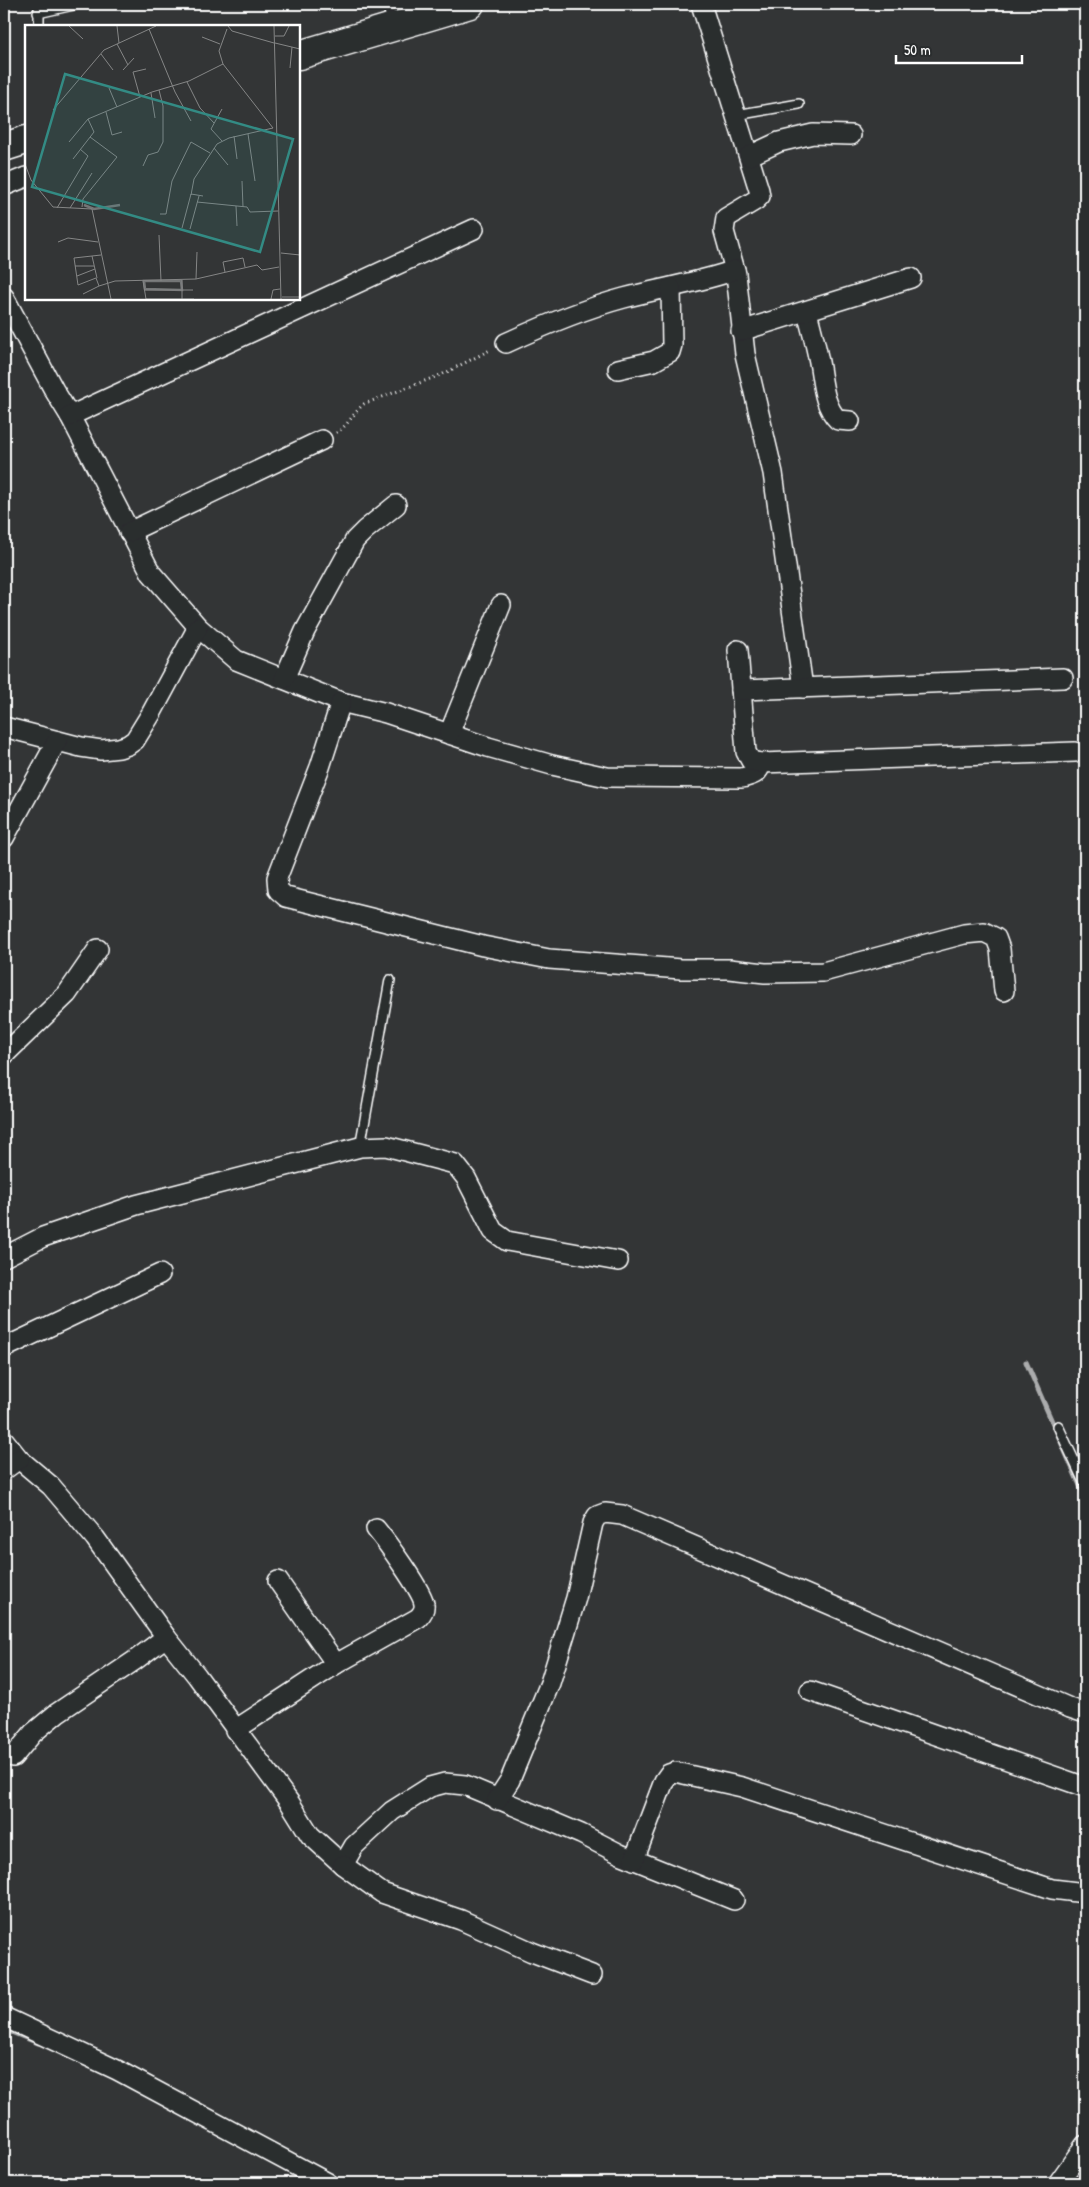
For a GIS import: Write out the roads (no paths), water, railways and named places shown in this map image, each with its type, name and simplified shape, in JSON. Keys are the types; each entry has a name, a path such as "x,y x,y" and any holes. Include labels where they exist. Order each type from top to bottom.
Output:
{"highway":[{"path":"300,56 390,15 470,4"},
{"path":"4,147 25,140"}],"street":[{"path":"701,4 760,196 726,218 724,231 735,270 741,331 754,397 773,473 803,688"},
{"path":"749,156 779,142 813,134 851,135"},
{"path":"4,186 25,177"},
{"path":"70,416 474,229"},
{"path":"506,343 557,319 624,298 671,288 735,270"},
{"path":"741,331 807,312 911,278"},
{"path":"618,369 654,360 670,352 672,345 671,288"},
{"path":"4,297 70,416 151,573 198,628 236,660 341,702 386,713 552,765 607,777 742,778 759,771 762,763"},
{"path":"807,312 819,359 826,400 832,414 838,420 850,421"},
{"path":"129,532 322,440"},
{"path":"284,679 305,631 356,540 364,530 396,505"},
{"path":"449,734 501,605"},
{"path":"4,727 101,750 119,748 135,740 198,628"},
{"path":"738,650 746,752 751,761 762,763 1075,752"},
{"path":"741,690 1063,678"},
{"path":"341,702 320,766 277,878 278,890 286,897 475,944 549,959 681,969 823,972 891,955 926,943 964,934 984,932 996,938 1000,949 1004,991"},
{"path":"4,838 57,741"},
{"path":"4,1055 67,994 98,949"},
{"path":"4,1257 43,1237 136,1205 360,1147 386,1146 455,1164 466,1178 493,1231 507,1241 618,1261"},
{"path":"4,1348 160,1274"},
{"path":"4,1440 11,1464 51,1486 95,1538 290,1803 310,1835 343,1865 382,1893 461,1920 532,1952 592,1975"},
{"path":"497,1800 510,1780 550,1683 576,1598 593,1523 597,1516 605,1513 622,1515 1070,1708 1085,1712"},
{"path":"235,1730 336,1664 418,1618 423,1612 424,1603 400,1562 376,1529"},
{"path":"278,1581 336,1664"},
{"path":"13,1757 33,1733 57,1713 134,1662 166,1637"},
{"path":"810,1690 1085,1787"},
{"path":"634,1860 664,1781 669,1774 675,1772 742,1787 1052,1889 1085,1893"},
{"path":"343,1865 354,1846 392,1811 430,1787 445,1783 464,1785 581,1834 634,1860 734,1900"},
{"path":"4,2018 117,2070 328,2183"},
{"path":"1058,2183 1085,2145"}],"lane":[{"path":"38,4 39,25"},
{"path":"38,14 78,4"},
{"path":"736,115 798,104"},
{"path":"360,1147 390,980"},
{"path":"1058,1426 1085,1484"}],"waterway":[{"path":"1026,1362 1085,1497"},
{"path":"918,1835 1045,1878"},
{"path":"4,2029 38,2043"}]}
